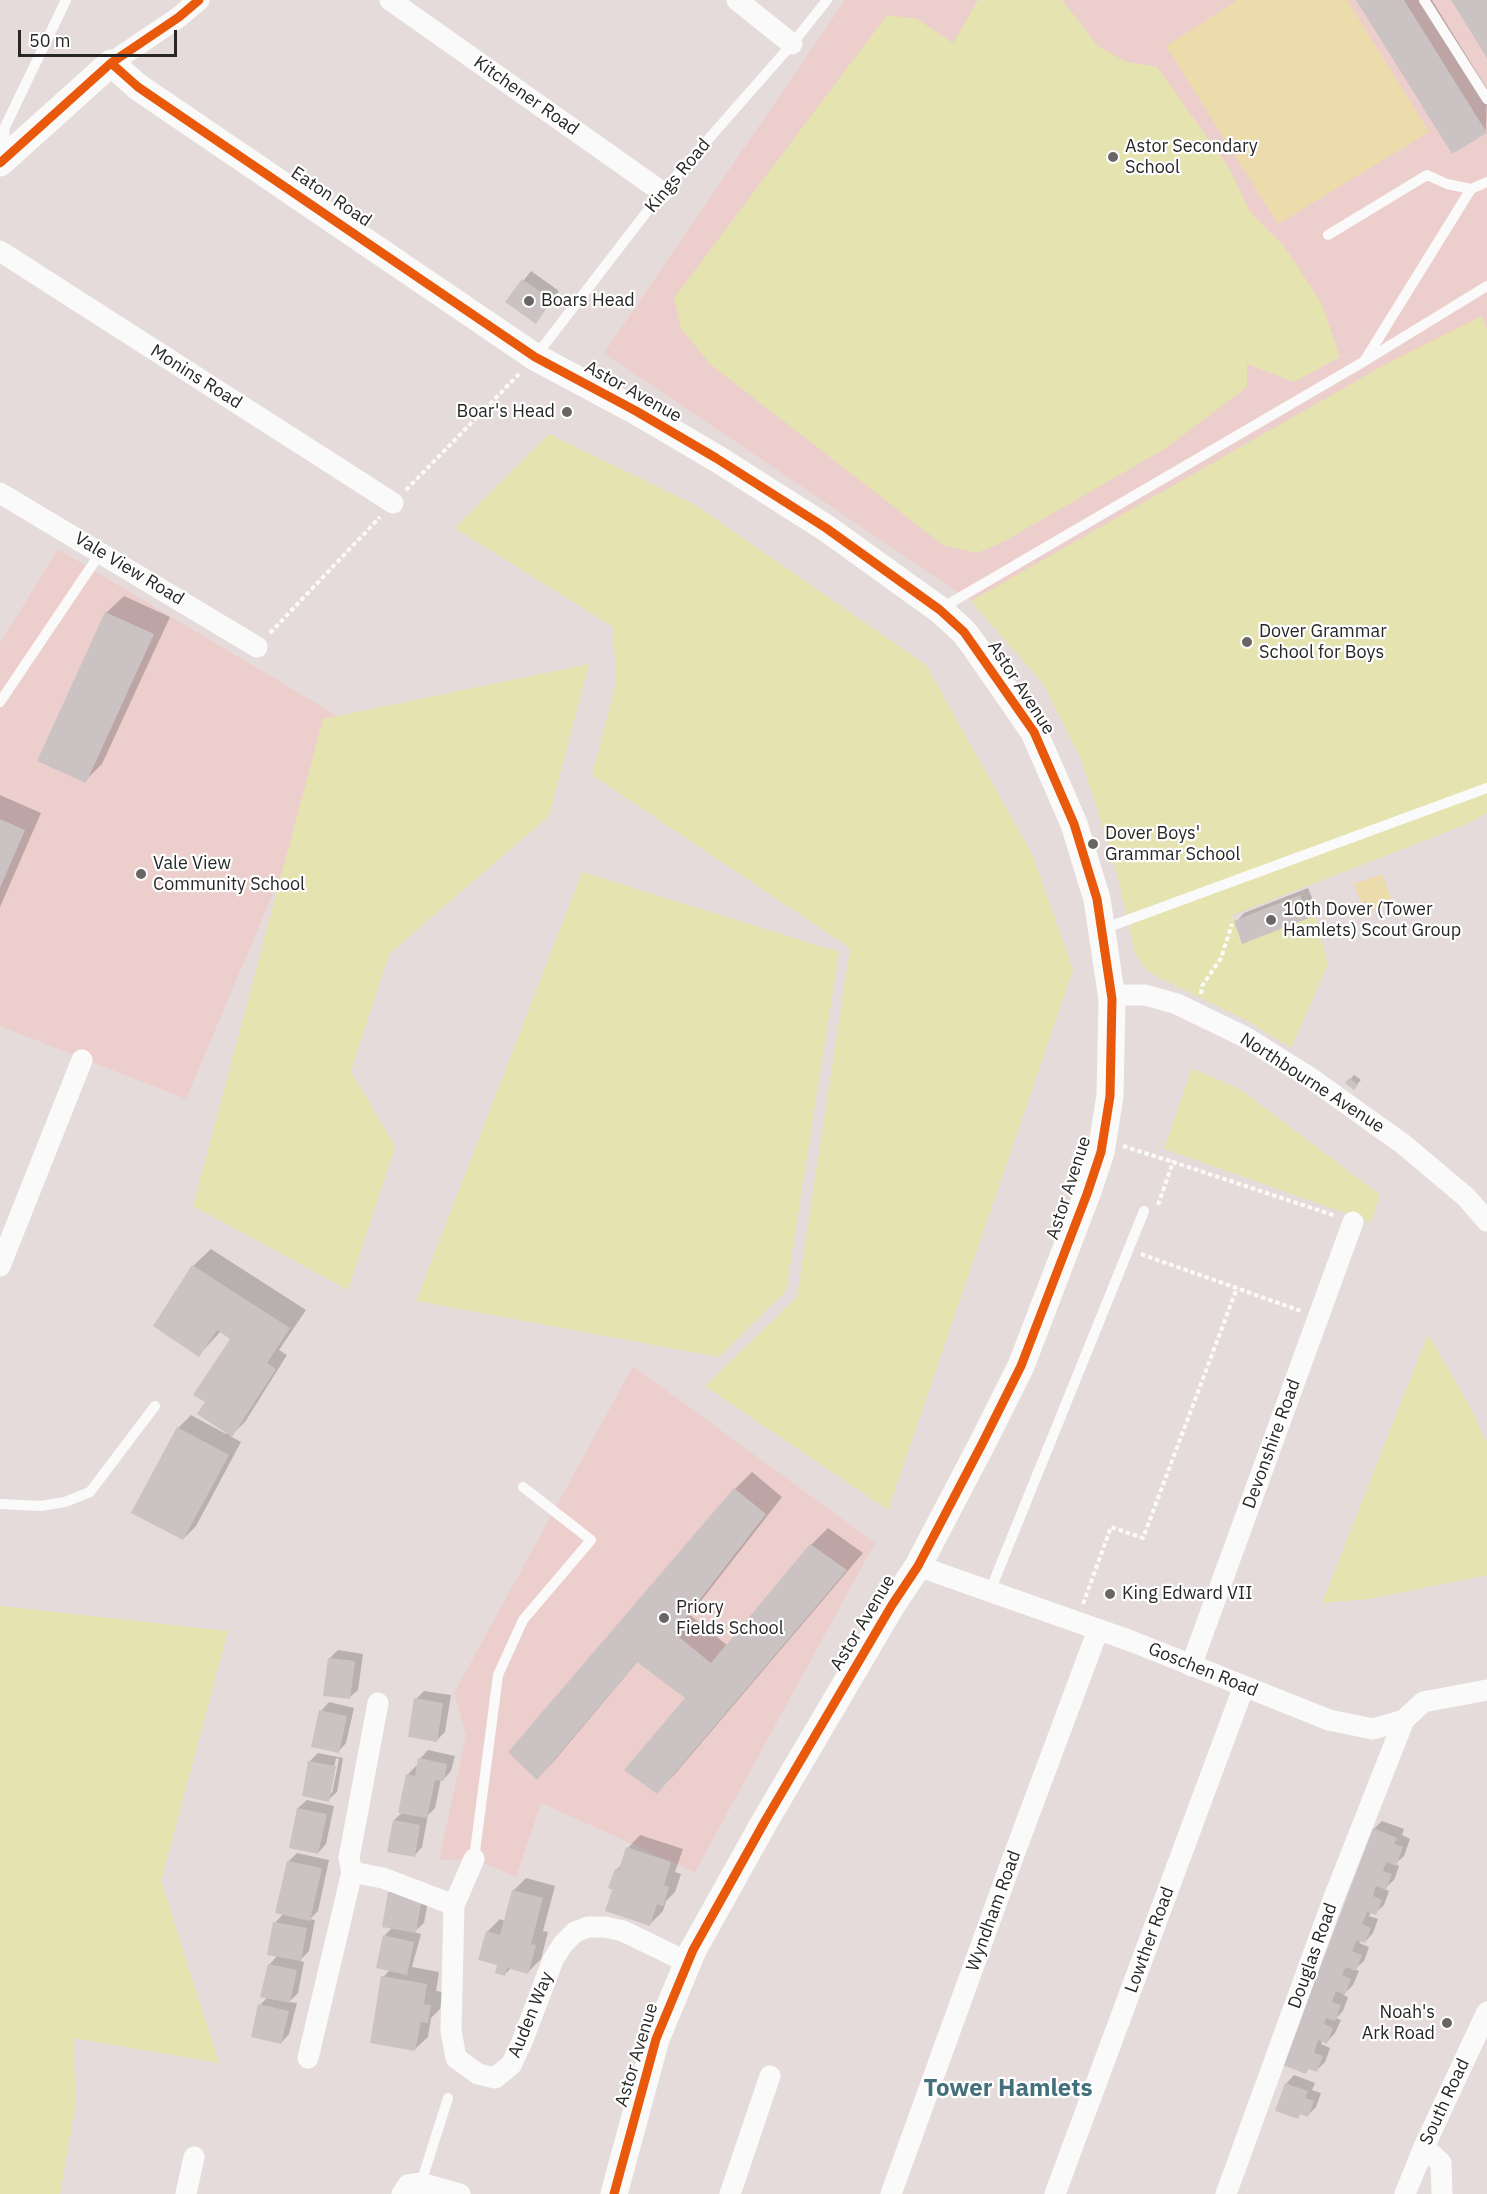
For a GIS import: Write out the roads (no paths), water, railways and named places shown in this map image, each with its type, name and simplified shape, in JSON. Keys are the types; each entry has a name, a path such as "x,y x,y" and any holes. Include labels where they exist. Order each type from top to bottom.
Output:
{"street":[{"path":"3,160 111,63 200,0"},
{"name":"Kitchener Road","path":"390,0 662,192"},
{"path":"737,0 792,44"},
{"name":"Eaton Road","path":"111,63 138,87 535,357"},
{"name":"Monins Road","path":"0,251 393,502"},
{"name":"Astor Avenue","path":"535,357 636,411 716,458 826,528 940,609 964,632 1034,732 1074,824 1097,899 1112,999 1110,1096 1101,1152 1022,1366 918,1566 892,1605 765,1821 687,1962 656,2039 614,2194"},
{"name":"Vale View Road","path":"0,493 257,647"},
{"name":"Northbourne Avenue","path":"1112,999 1123,995 1145,995 1176,1004 1245,1037 1312,1079 1402,1144 1466,1197 1487,1221"},
{"path":"0,1266 82,1060"},
{"name":"Devonshire Road","path":"1191,1666 1353,1222"},
{"name":"Goschen Road","path":"918,1566 1077,1622 1329,1720 1372,1729 1404,1720 1423,1702 1449,1695 1487,1690"},
{"name":"Wyndham Road","path":"891,2194 1098,1630"},
{"name":"Lowther Road","path":"1055,2194 1244,1686"},
{"path":"308,2058 352,1872 349,1858 378,1703"},
{"name":"Douglas Road","path":"1226,2194 1333,1900 1404,1720"},
{"name":"Auden Way","path":"474,1859 454,1905 451,2031 456,2058 478,2074 495,2078 511,2065 522,2043 553,1960 563,1944 575,1932 588,1927 605,1927 623,1931 687,1962"},
{"path":"352,1872 383,1878 454,1905"},
{"name":"South Road","path":"1405,2194 1424,2147 1487,2012"},
{"path":"730,2194 770,2076"},
{"path":"1424,2147 1441,2163 1442,2194"},
{"path":"186,2194 194,2157"},
{"path":"402,2194 408,2185 421,2183 460,2194"}],"lane":[{"path":"3,160 4,129 66,0"},
{"name":"Kings Road","path":"535,357 662,192 792,44 827,0"},
{"path":"1424,0 1487,99"},
{"path":"1328,235 1427,175 1447,184 1471,189"},
{"path":"1363,362 1471,189 1487,182"},
{"path":"940,609 1363,362 1487,286"},
{"path":"0,702 101,552"},
{"path":"1103,929 1487,788"},
{"path":"990,1591 1144,1211"},
{"path":"0,1504 41,1506 65,1502 90,1492 155,1406"},
{"path":"474,1859 498,1675 523,1620 591,1540 523,1486"},
{"path":"421,2183 448,2098"}],"place":[{"name":"Astor Secondary School","path":"1113,157"},
{"name":"Boars Head","path":"529,301"},
{"name":"Boar's Head","path":"567,412"},
{"name":"Dover Grammar School for Boys","path":"1247,642"},
{"name":"Dover Boys' Grammar School","path":"1093,844"},
{"name":"Vale View Community School","path":"141,874"},
{"name":"10th Dover (Tower Hamlets) Scout Group","path":"1271,920"},
{"name":"King Edward VII","path":"1110,1594"},
{"name":"Priory Fields School","path":"664,1618"},
{"name":"Noah's Ark Road","path":"1447,2023"}],"district":[{"name":"Tower Hamlets","path":"1008,2089"}]}
